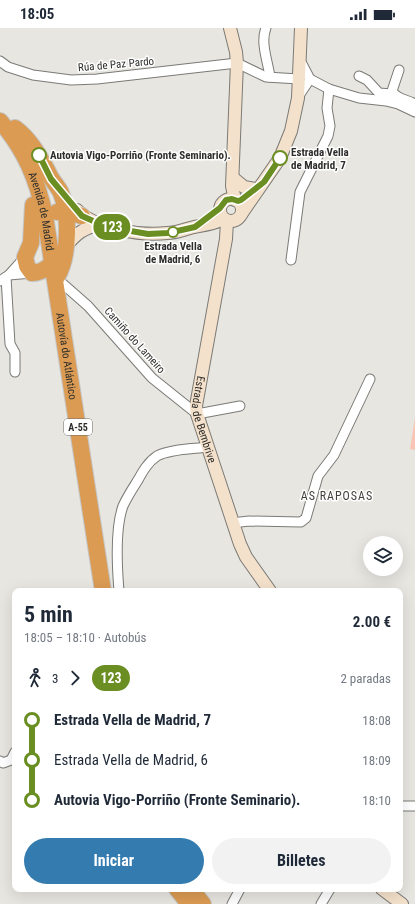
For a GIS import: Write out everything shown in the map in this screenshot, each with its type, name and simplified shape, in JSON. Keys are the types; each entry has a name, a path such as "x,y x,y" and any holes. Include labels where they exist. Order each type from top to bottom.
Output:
{"highway":[{"path":"0,117 20,132 37,151 51,179 60,191 65,204 66,211 68,228 65,247 48,273 27,266 24,257 42,222 52,213 66,211 82,216"},
{"name":"Avenida de Madrid","path":"0,121 20,148 35,177 48,273"},
{"name":"Avenida de Madrid","path":"0,137 19,166 33,205 42,222"},
{"path":"31,242 33,205"},
{"name":"Autovía do Atlántico","path":"48,273 92,588"},
{"name":"Autovía do Atlántico","path":"48,273 102,588"},
{"path":"179,892 189,904"},
{"path":"193,892 203,904"}],"street":[{"path":"229,216 232,182 237,63 230,28"},
{"path":"266,28 264,43 270,78"},
{"path":"60,191 82,216 100,224 125,230 158,234 175,232 229,216 258,187 275,166 284,151 294,121 298,98 305,79 300,60 301,28"},
{"name":"Rúa de Paz Pardo","path":"0,61 8,67 32,75 71,80 97,79 237,63"},
{"path":"237,63 266,77 305,79 329,89 359,98 398,104 415,112"},
{"path":"394,94 393,88 399,70"},
{"path":"359,76 367,80 379,93 394,94 399,98 415,104"},
{"path":"291,260 300,192 328,136 330,126 328,108 329,89"},
{"path":"232,182 244,187 258,187"},
{"path":"195,227 229,216"},
{"name":"Estrada de Bembrive","path":"229,216 197,398 197,414 232,523 246,557 268,588"},
{"path":"65,247 76,234 86,228 100,224"},
{"path":"15,372 16,355 10,344 5,278 24,257"},
{"path":"5,278 48,273"},
{"name":"Camiño do Lameiro","path":"48,273 86,303 152,378 197,414"},
{"path":"232,523 301,522 306,518 318,476 334,455 370,379"},
{"path":"197,414 240,406"},
{"path":"119,588 119,519 123,505 144,470 151,461 158,456 167,453 208,447"},
{"path":"0,761 3,763 7,762 12,758"},
{"path":"403,806 415,806"},
{"path":"232,904 238,892"},
{"path":"321,904 328,892"},
{"path":"386,892 402,904"}],"shaded area":[{"path":"415,417 415,450 410,449"}],"bus line":[{"name":"123","path":"39,155 51,179 82,216 100,224 148,234 182,231 195,227 220,208 226,200 241,200 261,185 280,158"}],"place":[{"name":"Autovia Vigo-Porriño (Fronte Seminario).","path":"39,155"},
{"name":"Estrada Vella de Madrid, 7","path":"280,158"},
{"name":"Estrada Vella de Madrid, 6","path":"173,232"}],"district":[{"name":"AS RAPOSAS","path":"337,496"}]}
